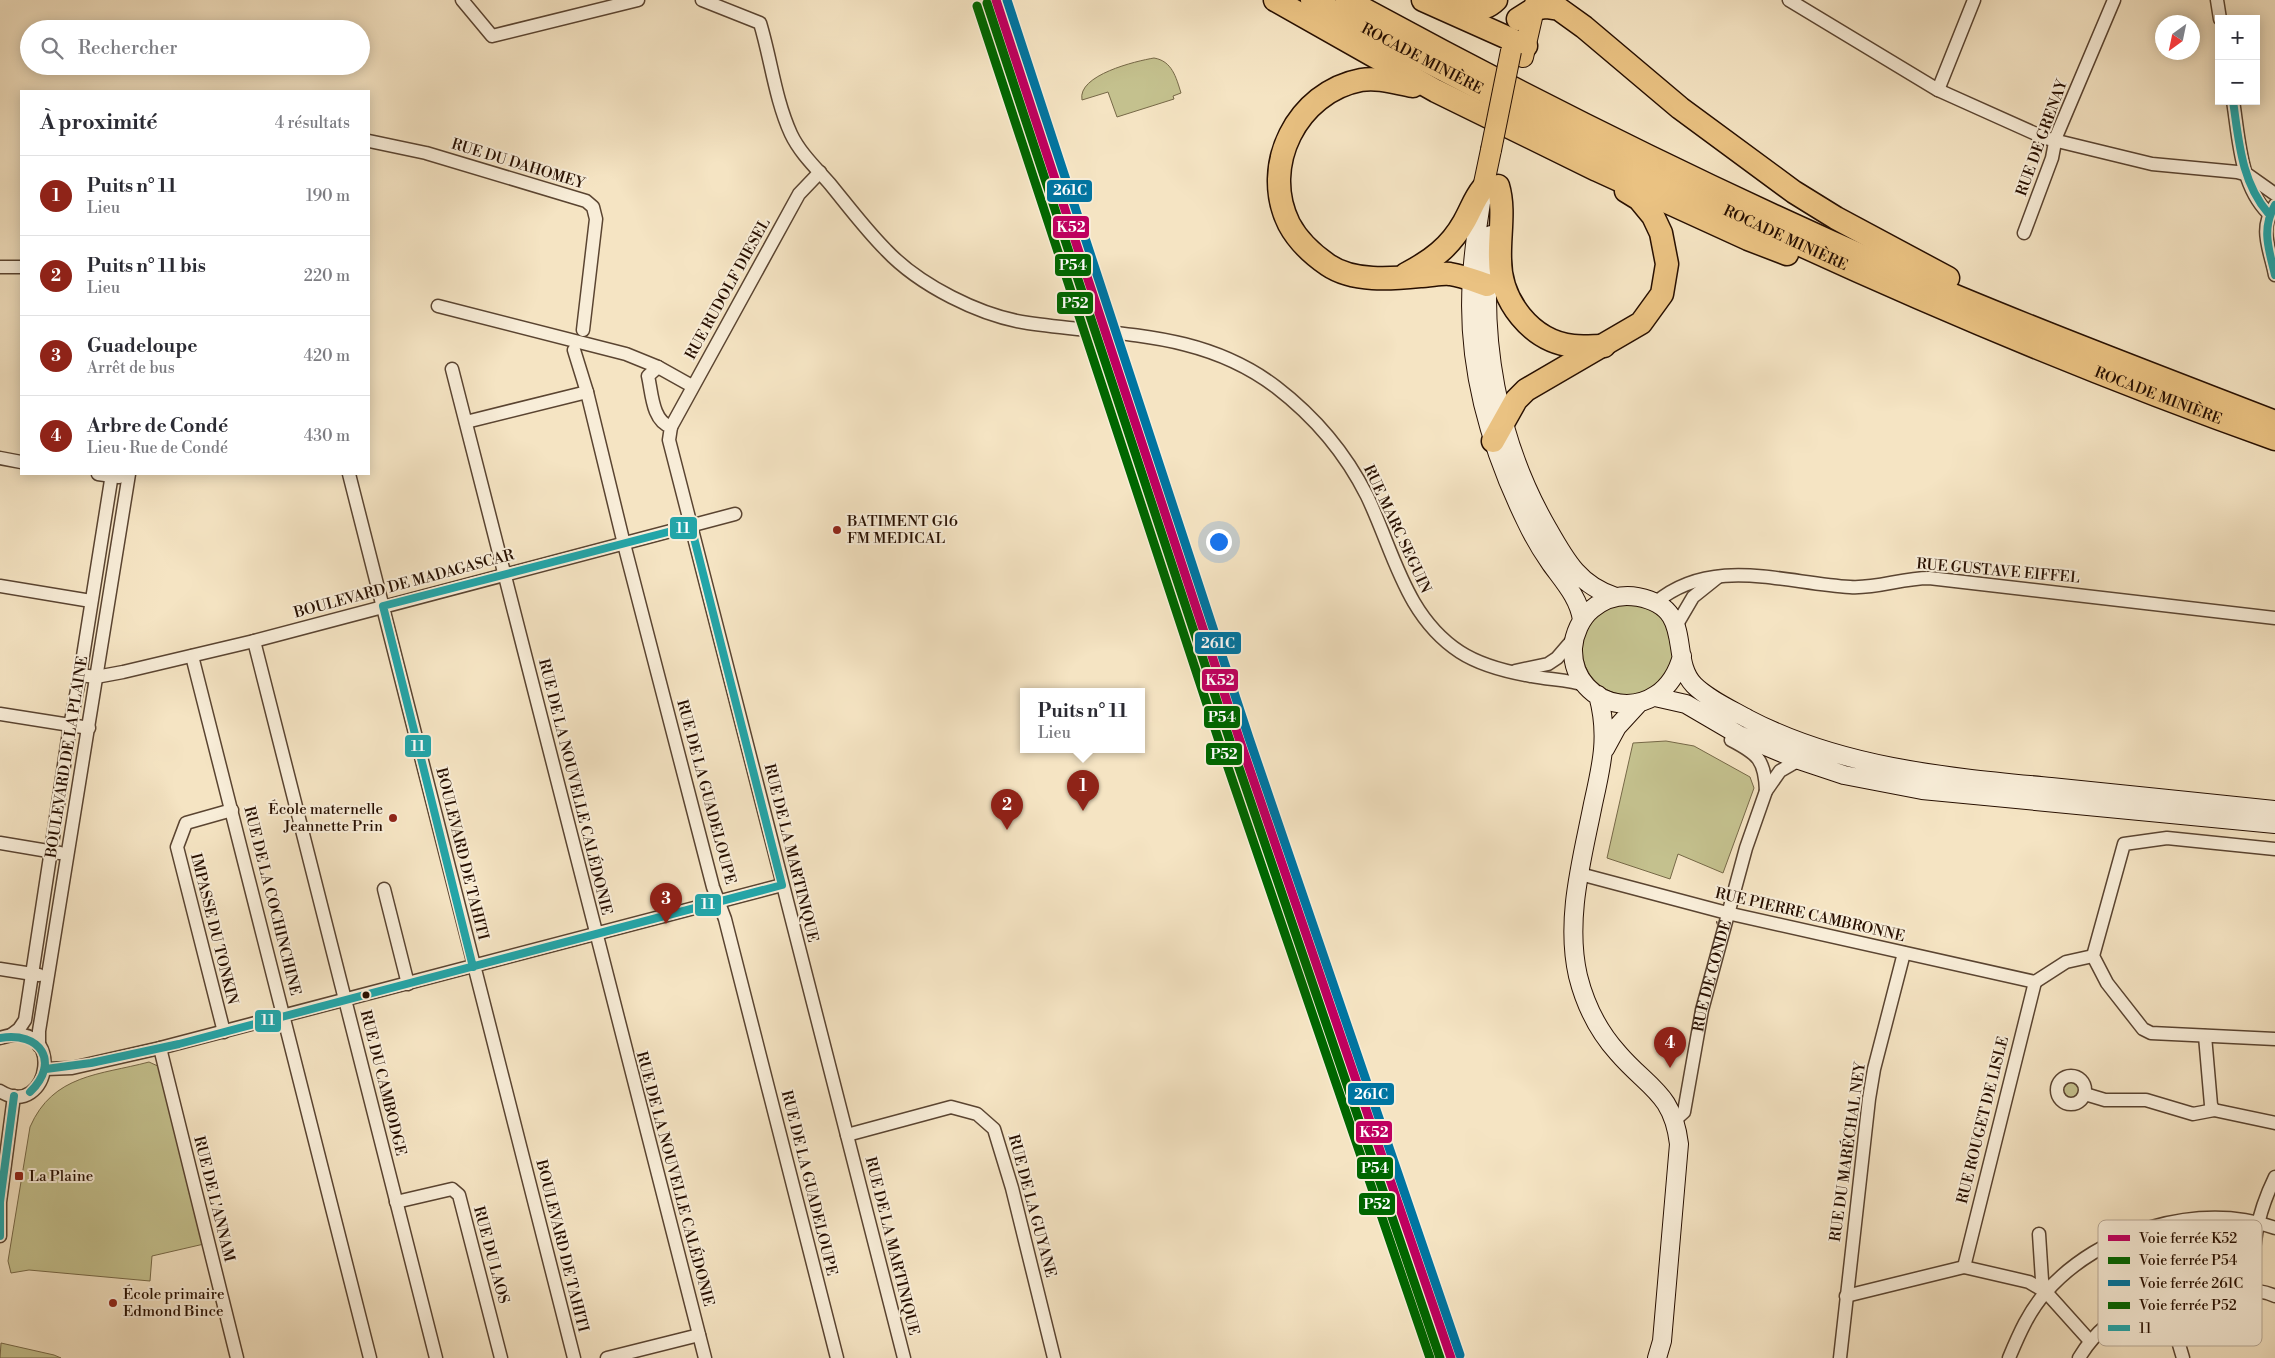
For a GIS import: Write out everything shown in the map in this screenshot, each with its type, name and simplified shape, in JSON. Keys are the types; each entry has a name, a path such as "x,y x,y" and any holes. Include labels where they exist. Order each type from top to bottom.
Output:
{"highway":[{"path":"1275,0 1436,91 1597,170 1748,239 1861,283 1976,322"},
{"name":"ROCADE MINIÈRE","path":"1312,0 1414,55 1684,192 1976,322 2103,374 2275,439"},
{"name":"ROCADE MINIÈRE","path":"1347,0 1436,48 1681,172 1889,268 2020,322 2275,422"},
{"path":"1430,3 1462,11 1476,10 1491,5 1496,0"},
{"path":"1568,0 1584,27"},
{"path":"1430,3 1523,28"},
{"path":"1396,278 1429,262 1446,248 1465,221 1475,198 1490,187 1523,28 1546,7 1559,9 1584,27 1680,108 1794,192 1836,218 1963,287 2010,308 2020,322"},
{"path":"1436,91 1378,79 1346,84 1319,98 1303,113 1284,146 1278,177 1281,202 1289,224 1301,242 1330,267 1368,278 1449,274 1479,283"},
{"path":"1493,440 1516,400 1526,390 1641,324 1653,310 1662,294 1667,264 1661,233 1653,216 1639,199 1605,180 1597,170"},
{"path":"1490,187 1501,197 1500,262 1503,282 1510,302 1521,318 1537,332 1552,340 1572,346 1605,346"}],"main road":[{"path":"1490,187 1479,283 1475,359 1482,400 1493,440 1513,494 1550,562 1575,597 1582,620"},
{"path":"1479,283 1490,354 1504,420 1518,465 1558,546 1585,582 1601,592 1616,597"},
{"path":"1657,1358 1663,1349 1679,1144 1675,1120 1664,1097 1617,1053 1597,1024 1586,1001 1574,954 1574,913 1605,750 1604,728 1593,691 1576,668 1574,658 1575,637 1582,620 1603,602 1616,597 1631,596 1655,603 1669,615 1676,626 1681,642 1686,674 1694,686 1748,719 1784,736 1832,753 1882,766 1948,776 2275,810"},
{"path":"1593,691 1611,702 1625,704 1639,703 1656,697 1668,686 1677,672 1682,656"},
{"path":"1656,697 1686,704 1739,735 1799,760 1844,775 1922,790 2275,824"},
{"path":"1605,750 1617,727 1639,703"}],"street":[{"path":"462,0 492,36 638,0"},
{"name":"RUE MARC SEGUIN","path":"702,0 760,23 785,120 801,151 887,252 931,284 962,302 1016,320 1176,340 1228,359 1258,374 1310,415 1346,457 1367,497 1404,586 1426,622 1461,652 1491,666 1530,676 1576,682 1593,691"},
{"path":"1788,0 1938,90 2055,142 2152,164 2248,174 2275,194"},
{"path":"1938,90 1974,0"},
{"name":"RUE DE GRENAY","path":"2024,233 2052,158 2055,142 2114,0"},
{"path":"2217,0 2219,15"},
{"path":"2234,105 2242,161 2248,174 2252,191 2261,206 2272,209 2265,231 2275,275"},
{"name":"RUE DU DAHOMEY","path":"370,141 426,153 586,201 592,208 596,219 583,330"},
{"name":"RUE RUDOLF DIESEL","path":"671,427 802,190 820,172"},
{"path":"0,267 20,267"},
{"path":"438,306 626,354 658,367 692,386"},
{"name":"RUE DE LA GUADELOUPE","path":"574,350 587,392 624,544 713,886 720,903 837,1358"},
{"path":"658,367 648,376 657,416 663,425 671,427"},
{"name":"RUE DE LA NOUVELLE CALÉDONIE","path":"452,369 705,1358"},
{"path":"466,422 587,392"},
{"name":"RUE DE LA MARTINIQUE","path":"671,427 669,440 904,1358"},
{"path":"0,458 20,462"},
{"path":"112,475 129,476"},
{"name":"BOULEVARD DE LA PLAINE","path":"6,1036 19,1029 25,1020 70,726 112,475"},
{"name":"BOULEVARD DE TAHITI","path":"349,475 574,1358"},
{"name":"BOULEVARD DE LA PLAINE","path":"39,1046 39,1031 67,855 80,791 96,677 129,476"},
{"name":"BOULEVARD DE MADAGASCAR","path":"80,675 96,677 254,641 735,514"},
{"path":"1676,626 1693,596 1718,577"},
{"name":"RUE GUSTAVE EIFFEL","path":"1655,603 1686,583 1703,578 1755,577 1851,588 1875,586 1900,580 1929,578 2275,618"},
{"path":"0,586 92,601"},
{"name":"RUE MARC SEGUIN","path":"1515,671 1548,664 1557,658 1575,637"},
{"name":"RUE DU CAMBODGE","path":"254,641 436,1358"},
{"name":"RUE DE LA COCHINCHINE","path":"192,656 285,1016 370,1358"},
{"path":"0,714 89,728"},
{"name":"RUE DE CONDÉ","path":"1708,717 1724,736 1750,750 1759,758 1764,767 1766,791"},
{"name":"RUE DE CONDÉ","path":"1675,1120 1684,1112 1702,1010 1726,913 1746,848 1766,791 1780,771 1799,760"},
{"path":"61,789 80,791"},
{"name":"IMPASSE DU TONKIN","path":"224,1032 177,847 186,823 232,810"},
{"path":"2275,849 2167,838 2124,844 2093,956 2106,983 2143,1029 2151,1033 2275,1039"},
{"path":"0,843 67,855"},
{"name":"RUE PIERRE CAMBRONNE","path":"1580,874 1726,913 2035,982"},
{"path":"46,1069 72,1068 160,1048 782,886"},
{"path":"384,889 408,984"},
{"path":"42,915 58,917"},
{"name":"RUE DU MARÉCHAL NEY","path":"1840,1358 1874,1069 1904,953"},
{"path":"2035,982 2066,962 2093,956"},
{"path":"0,969 48,977"},
{"name":"RUE ROUGET DE LISLE","path":"1964,1267 2035,982"},
{"path":"0,1091 14,1096 32,1091 44,1078 46,1069 46,1060 39,1046 31,1039 6,1036"},
{"path":"2205,1036 2211,1105 2214,1110"},
{"name":"RUE DE L'ANNAM","path":"160,1048 237,1358"},
{"path":"2085,1094 2105,1100 2146,1100 2193,1114 2214,1110 2275,1123"},
{"path":"0,1236 0,1202 14,1096"},
{"name":"RUE DE LA GUYANE","path":"847,1136 951,1107 977,1114 994,1130 1012,1188 1054,1358"},
{"path":"2258,1220 2275,1177"},
{"name":"RUE DU LAOS","path":"396,1202 452,1189 459,1195 501,1358"},
{"path":"2205,1220 2223,1218 2240,1220"},
{"path":"2262,1224 2275,1228"},
{"path":"2039,1234 2042,1280 2046,1292"},
{"path":"2009,1358 2030,1312 2046,1292 2070,1269 2098,1251"},
{"path":"1846,1296 1964,1267 2029,1282 2046,1292 2090,1340"},
{"path":"2262,1292 2275,1296"},
{"path":"2079,1358 2090,1340 2098,1332"},
{"path":"607,1358 699,1335"},
{"path":"2179,1346 2183,1358"}],"shaded area":[{"path":"1154,58 1165,62 1175,76 1181,93 1173,96 1174,99 1117,117 1108,92 1082,100 1083,91 1089,83 1098,77 1122,66"},
{"path":"1628,603 1637,604 1654,611 1666,623 1673,640 1673,658 1666,675 1654,687 1637,694 1628,695 1619,694 1602,687 1590,675 1583,658 1582,649 1583,640 1590,623 1602,611 1619,604"},
{"path":"1666,741 1694,746 1750,777 1754,788 1723,873 1678,854 1670,879 1607,858 1633,743"},
{"path":"149,1062 160,1067 204,1244 152,1256 150,1281 29,1270 11,1273 8,1261 30,1127 40,1110 51,1096 80,1080 96,1074"},
{"path":"2070,1081 2077,1084 2080,1091 2077,1098 2070,1101 2063,1098 2060,1091 2063,1084"},
{"path":"1,1343 54,1355 61,1358 0,1358"}],"rail line":[{"name":"K52","path":"996,0 1240,741 1451,1358"},
{"name":"261C","path":"1007,0 1249,738 1460,1355"},
{"name":"P54","path":"987,3 1231,744 1440,1358"},
{"name":"P52","path":"977,6 1221,747 1430,1358"}],"transit line":[{"name":"11","path":"2234,105 2240,146 2247,174 2252,188 2268,213"},
{"name":"11","path":"2275,205 2267,231 2275,275"},
{"name":"11","path":"46,1069 91,1063 179,1044 782,885 691,526 383,606 473,967"},
{"name":"11","path":"0,1038 14,1037 26,1039 42,1051 45,1060 44,1070 39,1081 30,1092"},
{"name":"11","path":"0,1236 0,1202 14,1096"}],"place":[{"name":"BATIMENT G16 FM MEDICAL","path":"837,530"},
{"name":"Puits n° 11","path":"1083,811"},
{"name":"École maternelle Jeannette Prin","path":"393,818"},
{"name":"Puits n° 11 bis","path":"1007,830"},
{"name":"Guadeloupe","path":"666,924"},
{"name":"Arbre de Condé","path":"1670,1068"},
{"name":"La Plaine","path":"19,1176"},
{"name":"École primaire Edmond Bince","path":"113,1303"}]}
